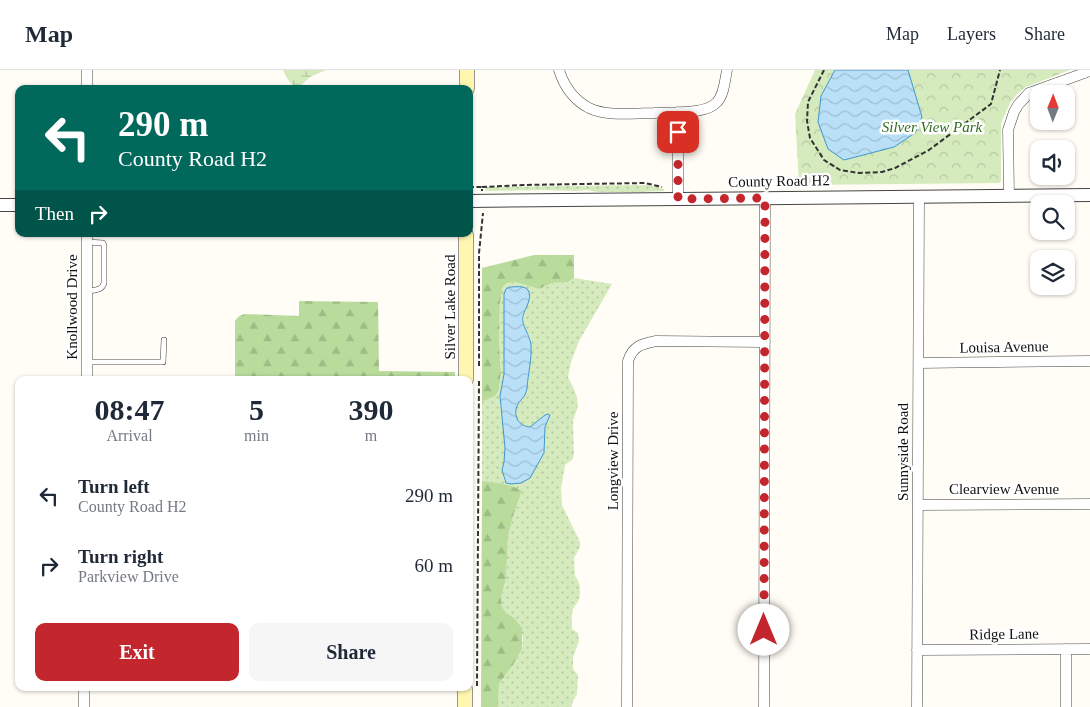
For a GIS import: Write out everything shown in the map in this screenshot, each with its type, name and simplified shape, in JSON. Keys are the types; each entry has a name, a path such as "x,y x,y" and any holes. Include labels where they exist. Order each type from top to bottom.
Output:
{"main road":[{"path":"467,70 467,85"},
{"name":"Silver Lake Road","path":"466,237 472,376"},
{"path":"465,707 470,691"}],"street":[{"path":"87,70 87,85"},
{"path":"559,70 568,90 577,100 590,108 614,113 696,111 711,107 717,102 723,90 727,70"},
{"path":"1009,196 1008,130 1018,105 1029,93 1090,71"},
{"path":"678,112 678,199"},
{"name":"County Road H2","path":"473,201 1090,195"},
{"name":"Sunnyside Road","path":"917,707 919,196"},
{"path":"764,707 765,198"},
{"path":"0,205 15,205"},
{"name":"Knollwood Drive","path":"87,238 87,376"},
{"name":"Longview Drive","path":"626,707 628,361 630,354 641,344 656,341 765,342"},
{"name":"Louisa Avenue","path":"918,363 1090,361"},
{"name":"Clearview Avenue","path":"918,505 1090,504"},
{"path":"1066,649 1066,707"},
{"name":"Ridge Lane","path":"917,650 1090,649"},
{"path":"84,691 84,707"}],"lane":[{"path":"87,238 104,245 104,284 101,289 87,291"},
{"path":"86,362 163,362 164,340"}],"path":[{"path":"824,70 808,102 807,121 810,138 824,160 840,170 859,173 882,172 895,168 929,150 991,104 1000,70"},
{"path":"473,187 482,187 483,215 480,253 479,370"}],"green space":[{"path":"283,70 326,70 310,77 301,85 294,85 287,79"},
{"name":"Silver View Park","path":"815,70 1070,70 1026,87 1010,103 1001,123 1000,183 799,185 795,114"},
{"path":"649,185 664,189 664,191 485,190 485,187"},
{"path":"534,255 574,255 574,278 568,282 552,283 539,289 515,282 507,283 503,287 500,303 499,343 501,372 499,390 495,396 482,402 482,268"},
{"path":"574,278 612,284 579,341 571,362 568,377 574,389 578,406 573,421 573,459 565,465 561,488 562,505 580,542 580,547 574,558 575,576 579,583 580,596 572,614 572,629 578,633 579,641 573,657 573,669 578,675 577,694 572,707 498,707 499,684 522,649 523,637 514,618 506,614 502,607 501,598 506,578 508,537 522,491 508,485 482,481 482,402 495,396 499,390 501,372 499,343 500,303 503,287 507,283 515,282 539,289 552,283 568,282","holes":["504,294 525,312 524,326 530,336 529,373 526,392 516,409 516,416 521,424 530,427 545,415 549,418 545,427 544,453 521,483 511,484 504,480 505,447 500,403 504,374"]},
{"path":"299,301 378,302 379,371 455,372 455,376 235,376 235,321 238,317 244,314 299,316"},
{"path":"482,481 508,485 522,491 508,537 506,578 501,598 502,607 506,613 514,618 522,628 522,649 499,684 498,707 481,707"}],"water":[{"path":"835,70 908,70 922,117 915,133 894,147 844,160 828,149 818,122 821,96"},
{"path":"510,287 524,287 528,290 530,296 523,320 530,341 530,361 526,392 517,406 516,417 520,423 530,427 545,415 550,415 545,427 544,453 530,478 521,483 511,484 506,483 502,470 505,448 500,396 504,374 504,294 506,289"}],"route":[{"path":"678,132 678,199 765,198 764,630"}]}
